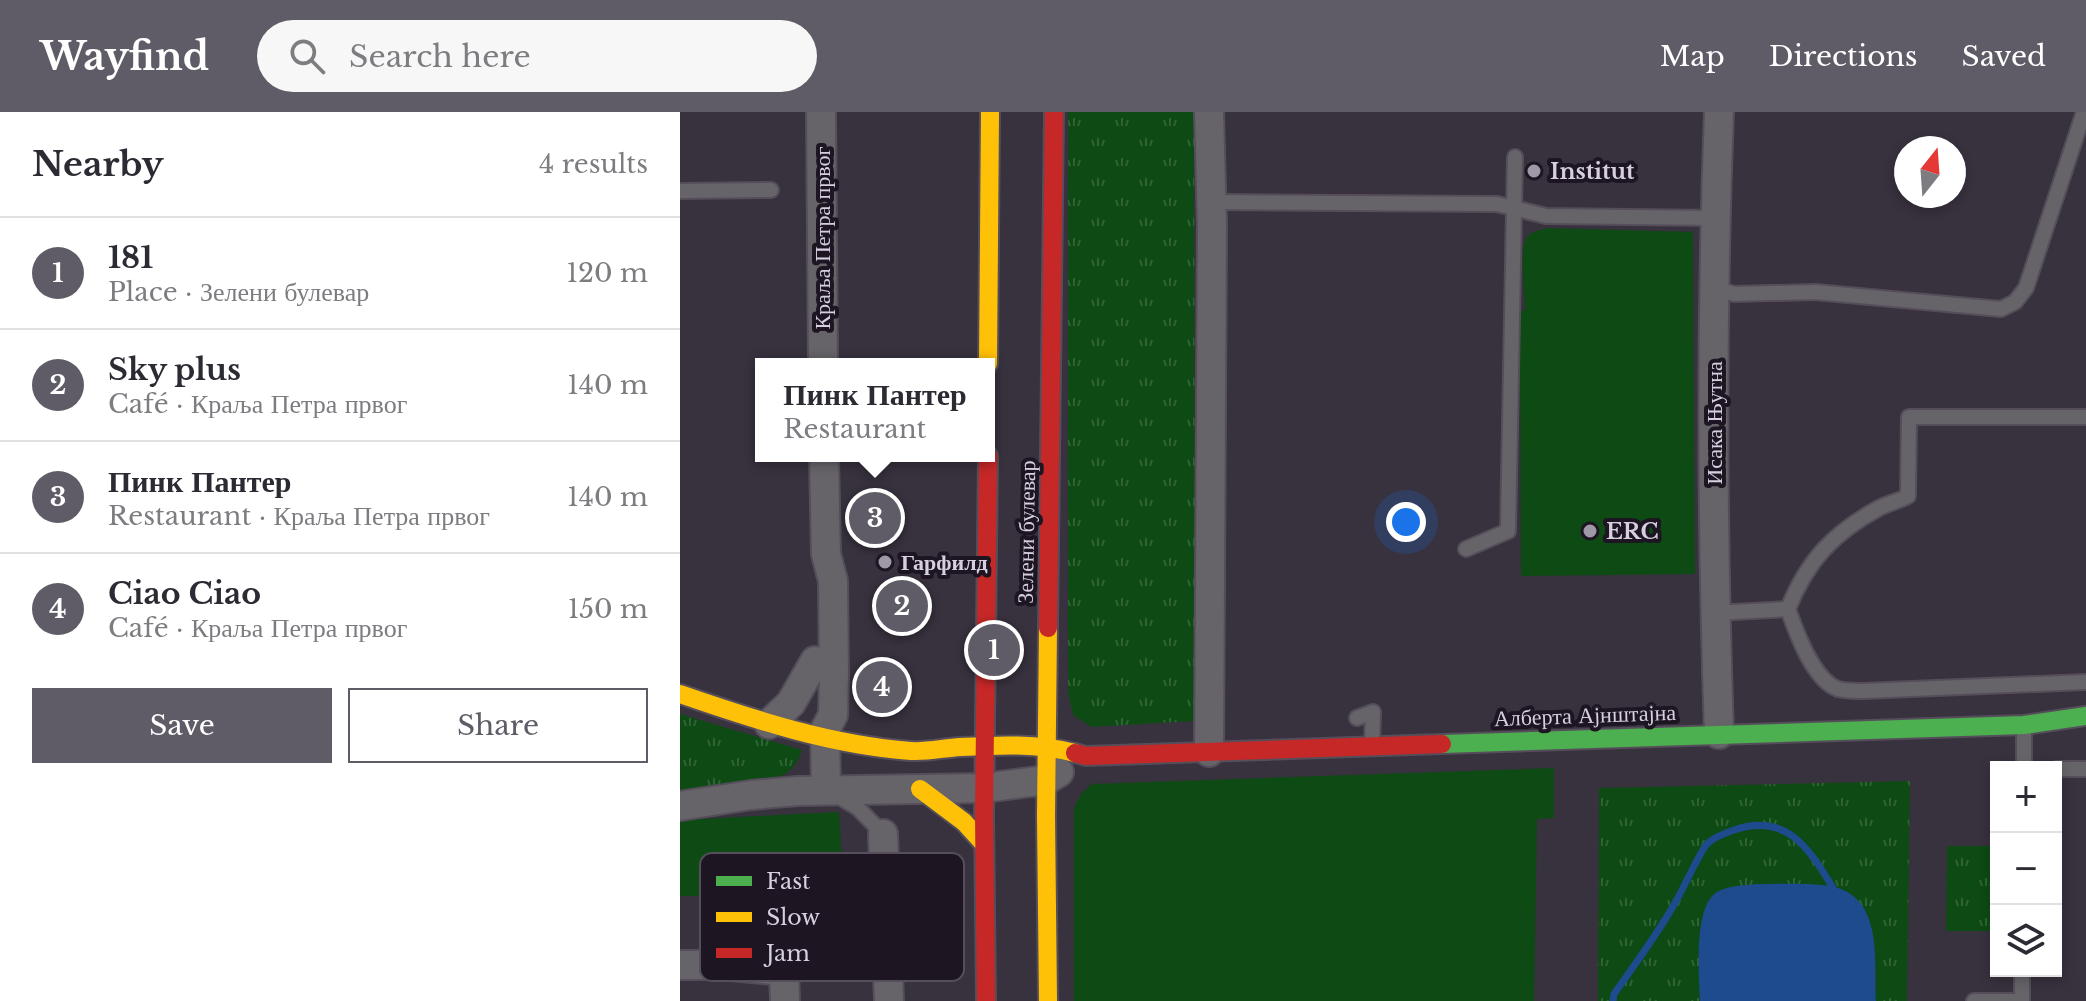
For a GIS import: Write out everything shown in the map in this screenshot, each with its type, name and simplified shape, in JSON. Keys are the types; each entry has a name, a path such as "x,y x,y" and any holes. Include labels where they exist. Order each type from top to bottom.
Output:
{"street":[{"name":"Краља Петра првог","path":"821,112 823,358"},
{"path":"988,358 990,112"},
{"name":"Зелени булевар","path":"1048,1001 1046,780 1054,112"},
{"path":"1209,112 1209,752"},
{"name":"Исака Њутна","path":"1719,112 1714,288 1715,613 1719,734"},
{"path":"824,462 826,554 833,581 834,693 833,715 826,734 826,790"},
{"name":"Зелени булевар","path":"986,1001 984,748 988,462"},
{"path":"826,554 816,577 815,661 815,713 826,734"},
{"path":"769,724 802,687 815,661"},
{"path":"970,699 986,663"},
{"name":"Алберта Ајнштајна","path":"680,694 769,724 916,751 1048,746 1086,756 2024,725 2086,716"},
{"path":"916,751 946,727"},
{"path":"680,806 751,795 826,790 984,788 1046,780 1086,756"},
{"path":"920,789 964,822 984,844"},
{"path":"883,834 884,853"},
{"path":"784,981 785,1001"},
{"path":"888,981 889,1001"}],"lane":[{"path":"1714,288 1734,294 1815,292 2001,309 2015,302 2026,288 2084,112"},
{"path":"1466,549 1508,531 1515,157"},
{"path":"680,191 771,190"},
{"path":"1211,202 1497,204 1546,216 1715,218"},
{"path":"2086,417 1909,417 1908,496 1855,522 1821,550 1800,579 1788,609 1810,660 1822,677 1837,689 1863,691 2086,682"},
{"path":"1715,613 1788,609"},
{"path":"1357,718 1373,712 1372,746"},
{"path":"2024,725 2024,761"},
{"path":"2062,769 2086,769"},
{"path":"826,790 858,808 883,834"},
{"path":"1974,1001 2022,1001 2022,977"}],"green space":[{"path":"1068,112 1194,112 1195,721 1091,727 1073,715 1068,692"},
{"path":"1548,228 1693,232 1695,574 1521,576 1520,311 1525,310 1523,254 1528,236"},
{"path":"680,714 802,750 793,767 779,777 680,794"},
{"path":"1554,768 1554,818 1537,819 1534,1001 1074,1001 1074,808 1081,794 1092,784"},
{"path":"1910,781 1907,1001 1598,1001 1599,788"},
{"path":"839,812 841,853 700,853 700,896 680,896 680,820"},
{"path":"1947,846 1990,846 1990,931 1946,931"}],"water":[{"path":"1760,884 1824,885 1841,889 1854,897 1864,908 1874,938 1876,1001 1700,1001 1699,943 1709,900 1727,888"}],"waterway":[{"path":"1613,1001 1614,994 1668,915 1707,844 1716,837 1752,826 1782,830 1805,847 1833,888"}],"traffic: fast":[{"path":"1442,744 2024,725 2086,716"}],"traffic: slow":[{"path":"988,358 990,112"},
{"path":"1048,628 1048,1001"},
{"path":"680,694 794,730 881,748 917,751 1018,746 1075,753"},
{"path":"920,789 964,822 984,844"}],"traffic: jam":[{"path":"1048,628 1054,112"},
{"path":"986,1001 984,815 988,462"},
{"path":"1075,753 1086,756 1442,744"}],"place":[{"name":"Institut","path":"1534,171"},
{"name":"Пинк Пантер","path":"875,518"},
{"name":"ERC","path":"1590,531"},
{"name":"Гарфилд","path":"885,562"},
{"name":"Sky plus","path":"902,606"},
{"name":"181","path":"994,650"},
{"name":"Ciao Ciao","path":"882,687"}]}
